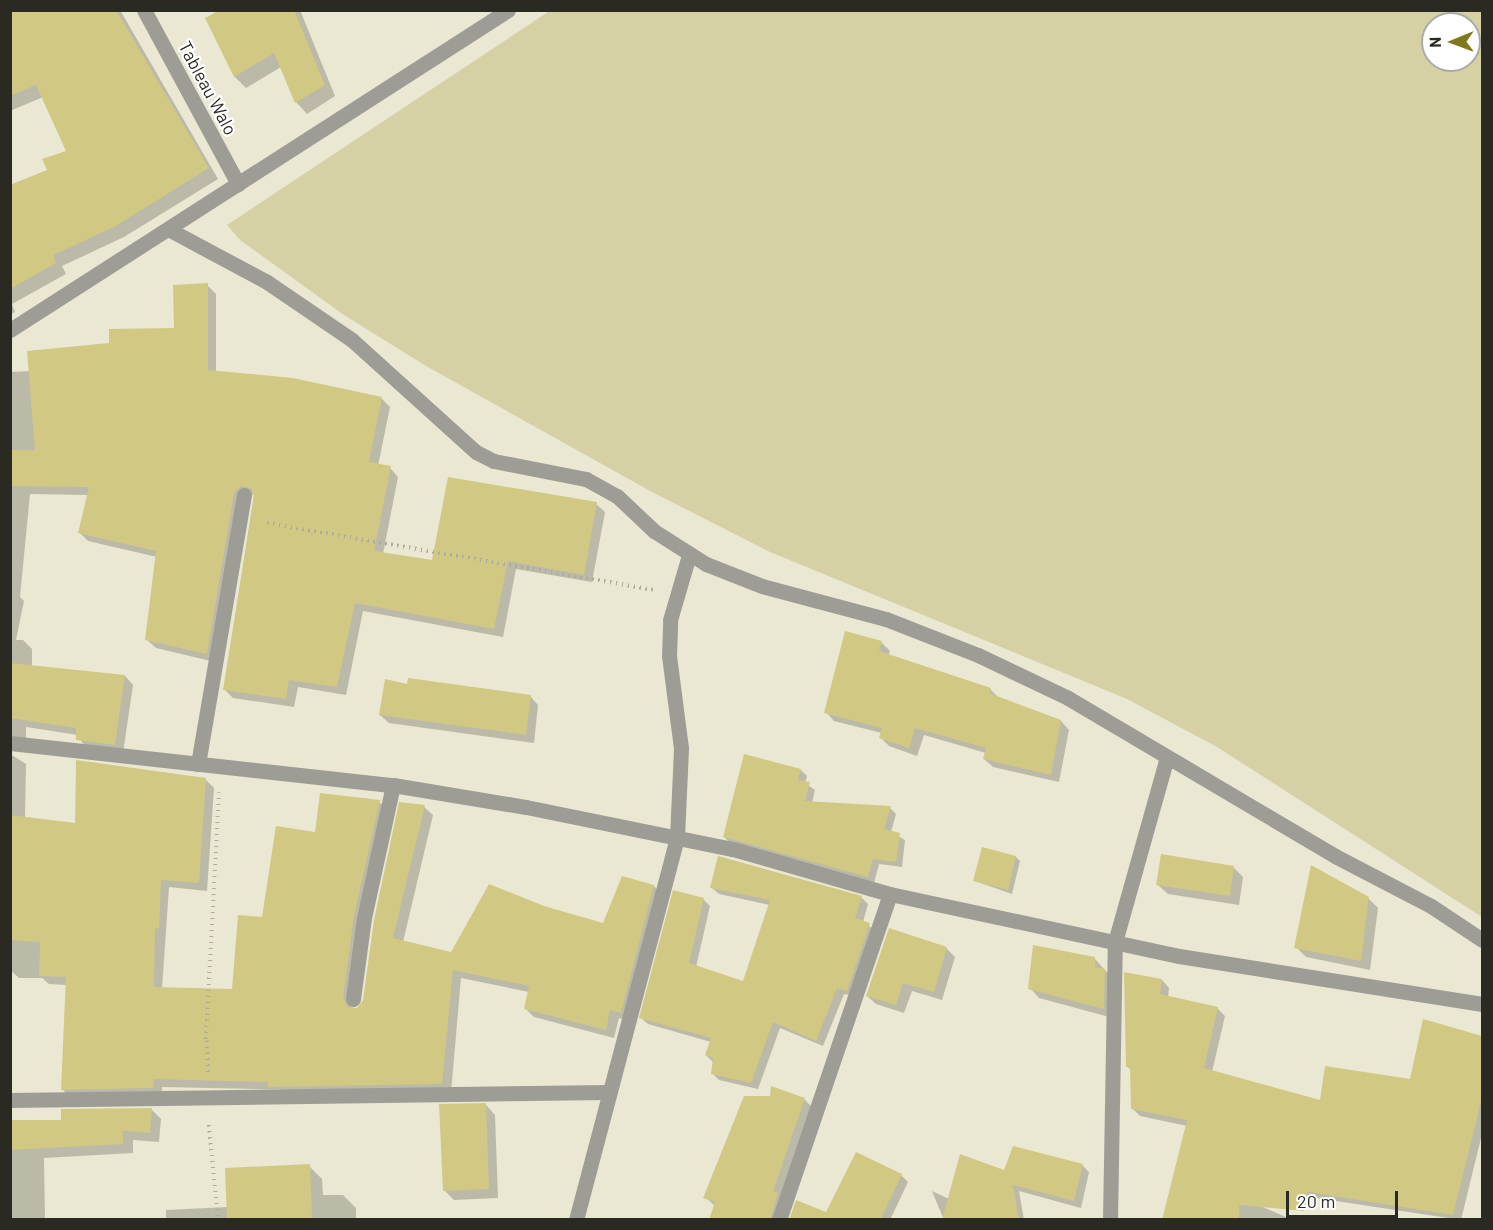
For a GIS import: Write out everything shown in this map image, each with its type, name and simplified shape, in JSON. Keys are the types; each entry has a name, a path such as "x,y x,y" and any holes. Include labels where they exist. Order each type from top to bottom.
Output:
{"street":[{"name":"Tableau Walo","path":"144,10 238,184"},
{"path":"10,330 170,230 508,10"},
{"path":"170,230 267,282 352,340 476,452 494,460 586,480 617,496 654,531 689,555 762,586 886,620 978,655 1068,698 1335,855 1431,906 1482,940"},
{"path":"198,764 244,495"},
{"path":"576,1220 677,837 681,748 669,656 675,594 689,555"},
{"path":"10,743 393,785 677,837 795,865 890,894 1115,942 1482,1004"},
{"path":"1110,1220 1115,942 1167,757"},
{"path":"352,999 364,918 393,785"},
{"path":"779,1220 890,894"},
{"path":"10,1100 609,1092"}],"path":[{"path":"240,519 675,594"},
{"path":"218,1220 210,1167 206,1039 222,767"}],"shaded area":[{"path":"551,10 1482,11 1482,917 1217,747 1127,699 770,552 652,492 426,366 344,315 240,240 227,225"}],"building":[{"path":"10,10 116,10 209,168 114,227 53,255 56,263 10,289 10,185 47,170 42,159 66,151 36,85 10,96"},
{"path":"221,10 294,10 325,85 295,103 274,53 234,77 205,18"},
{"path":"208,283 208,370 293,378 382,397 369,462 391,466 374,551 432,560 448,477 597,502 584,575 508,561 494,629 355,603 337,687 289,680 286,699 223,690 254,497 251,488 241,486 234,493 207,654 145,640 156,551 78,533 89,487 10,486 10,450 35,450 27,351 109,343 109,329 174,328 173,285"},
{"path":"845,631 882,641 879,651 991,688 989,693 1061,720 1051,775 983,759 986,748 915,728 909,748 879,738 882,728 824,713"},
{"path":"10,663 125,675 115,745 76,740 76,728 10,718"},
{"path":"408,678 531,695 526,735 379,715 385,679 407,684"},
{"path":"744,754 801,769 798,780 810,782 805,801 891,806 884,829 900,833 896,862 873,859 868,877 723,837"},
{"path":"76,760 206,778 199,883 161,880 159,929 155,928 154,987 232,989 238,915 262,917 276,826 315,832 320,793 380,800 354,916 343,998 348,1007 357,1008 363,1000 374,920 399,802 425,805 393,938 451,952 489,884 544,906 603,923 622,876 654,885 621,1013 610,1010 606,1030 524,1009 529,986 453,970 442,1084 268,1087 268,1082 154,1079 153,1088 61,1090 66,977 39,976 40,942 10,940 10,815 75,823"},
{"path":"982,847 1016,856 1008,890 973,881"},
{"path":"1161,854 1234,866 1230,896 1156,885"},
{"path":"718,856 862,896 855,918 870,923 847,991 837,988 816,1041 773,1022 751,1083 711,1074 713,1058 705,1055 711,1038 639,1018 673,890 704,898 689,963 743,981 770,900 710,888"},
{"path":"1311,865 1369,897 1361,961 1294,948"},
{"path":"889,928 947,947 934,992 903,983 896,1005 866,996"},
{"path":"1033,945 1095,957 1095,967 1105,969 1104,1009 1028,989"},
{"path":"1124,972 1162,979 1160,994 1218,1007 1204,1068 1320,1100 1325,1066 1410,1079 1423,1019 1482,1036 1482,1097 1453,1215 1308,1192 1304,1211 1239,1205 1239,1220 1162,1220 1187,1120 1131,1109 1130,1067 1126,1067"},
{"path":"771,1086 805,1098 773,1191 778,1193 770,1220 709,1220 715,1202 703,1198 744,1096 770,1096"},
{"path":"486,1103 489,1189 443,1191 439,1104"},
{"path":"152,1108 150,1133 123,1131 123,1144 10,1150 10,1120 61,1120 61,1109"},
{"path":"1013,1146 1083,1164 1074,1201 1013,1185 1019,1220 942,1220 960,1154 1004,1170"},
{"path":"856,1152 902,1174 880,1220 789,1220 796,1200 826,1212"},
{"path":"310,1164 312,1220 227,1220 225,1168"}]}
